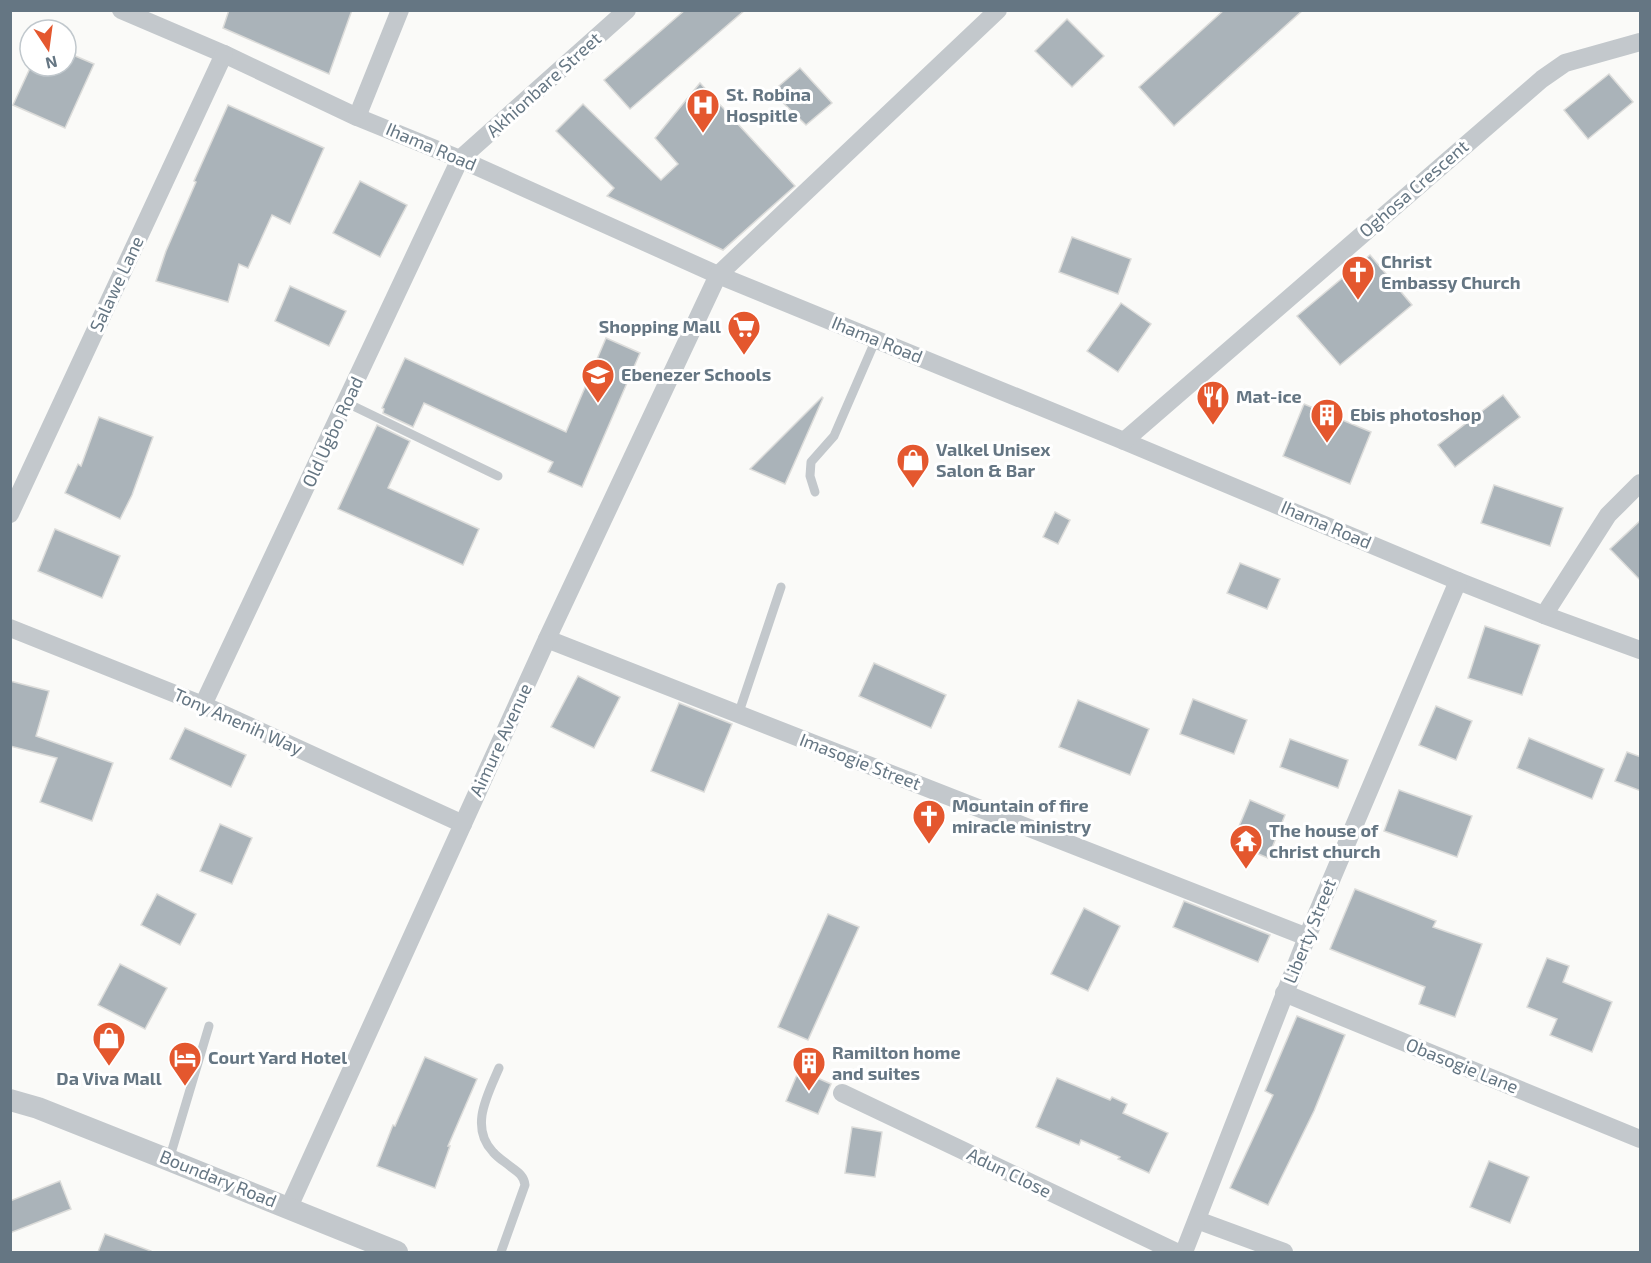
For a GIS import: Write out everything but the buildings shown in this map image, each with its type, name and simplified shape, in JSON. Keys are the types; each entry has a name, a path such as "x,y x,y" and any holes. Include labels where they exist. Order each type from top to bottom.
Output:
{"street":[{"path":"357,117 400,10"},
{"name":"Akhionbare Street","path":"460,159 627,10"},
{"path":"718,275 998,10"},
{"name":"Ihama Road","path":"132,13 357,117 460,159 718,275 1458,581 1641,650"},
{"name":"Oghosa Crescent","path":"1124,441 1542,79 1565,63 1641,42"},
{"name":"Salawe Lane","path":"10,514 224,54"},
{"name":"Old Ugbo Road","path":"203,705 460,159"},
{"name":"Aimure Avenue","path":"289,1207 547,639 718,275"},
{"path":"1544,615 1608,515 1641,483"},
{"name":"Liberty Street","path":"1184,1252 1306,937 1458,581"},
{"name":"Tony Anenih Way","path":"10,628 203,705 463,824"},
{"name":"Imasogie Street","path":"547,639 1306,937"},
{"name":"Obasogie Lane","path":"1284,993 1641,1138"},
{"name":"Adun Close","path":"842,1093 1176,1252"},
{"name":"Boundary Road","path":"10,1100 38,1108 397,1252"},
{"name":"Boundary Road","path":"10,1109 38,1108"},
{"path":"1197,1220 1284,1252"}],"lane":[{"path":"815,492 810,476 811,462 834,436 876,339"},
{"path":"347,403 498,476"},
{"path":"738,715 782,587"},
{"path":"169,1160 209,1026"},
{"path":"498,1068 481,1109 480,1124 486,1142 492,1151 522,1176 525,1185 501,1252"}],"place":[{"name":"St. Robina Hospitle","path":"703,134"},
{"name":"Christ Embassy Church","path":"1358,301"},
{"name":"Shopping Mall","path":"744,356"},
{"name":"Ebenezer Schools","path":"598,404"},
{"name":"Mat-ice","path":"1213,426"},
{"name":"Ebis photoshop","path":"1327,444"},
{"name":"Valkel Unisex Salon & Bar","path":"913,489"},
{"name":"Mountain of fire miracle ministry","path":"929,845"},
{"name":"The house of christ church","path":"1246,870"},
{"name":"Da Viva Mall","path":"109,1067"},
{"name":"Court Yard Hotel","path":"185,1087"},
{"name":"Ramilton home and suites","path":"809,1092"}]}
